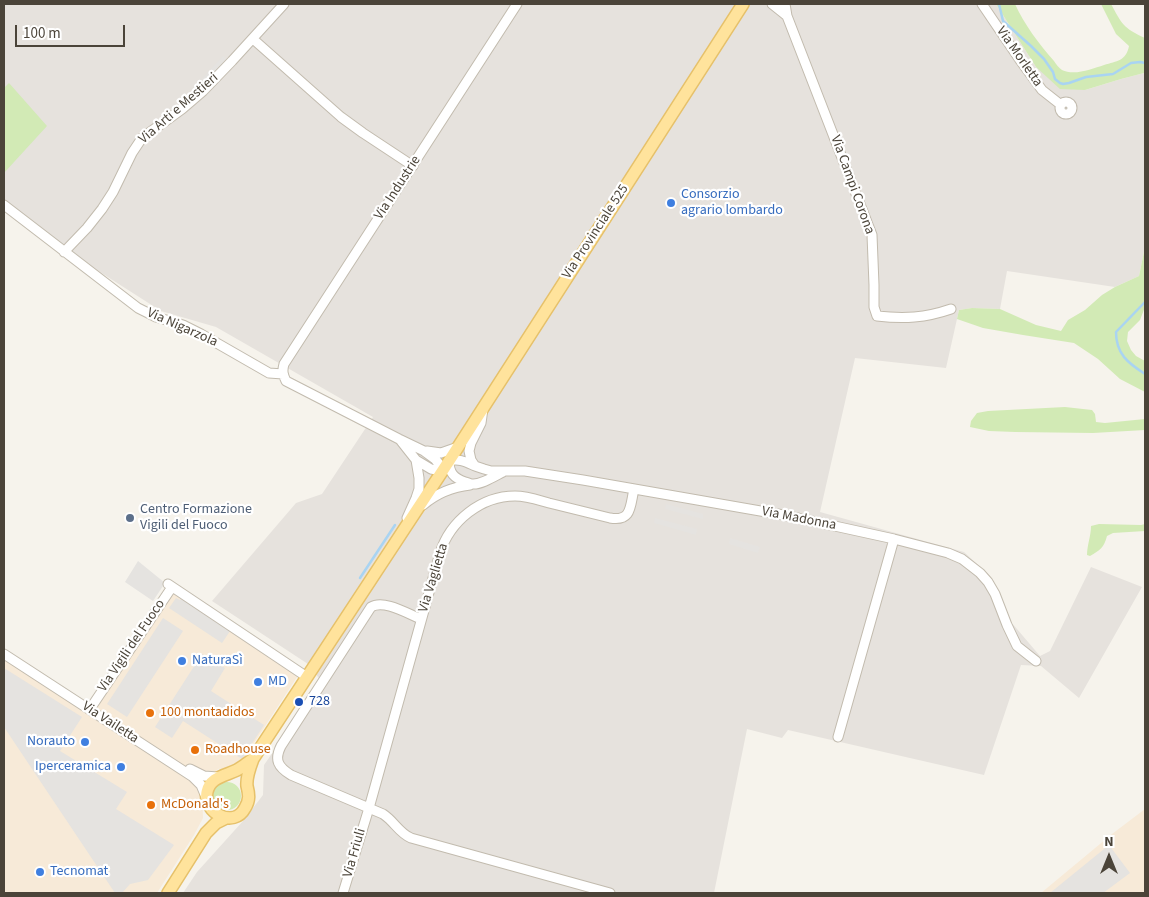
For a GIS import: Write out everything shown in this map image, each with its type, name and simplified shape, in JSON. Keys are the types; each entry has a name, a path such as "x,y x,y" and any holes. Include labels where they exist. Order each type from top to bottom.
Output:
{"main road":[{"name":"Via Provinciale 525","path":"253,759 446,466 744,5"},
{"path":"209,805 217,815 226,818 240,814 246,808 249,798 249,772 253,759"},
{"path":"206,833 210,820 208,788 214,780 239,769 253,759"},
{"path":"222,776 240,778 248,786"},
{"path":"168,893 206,833 216,823 226,818"}],"street":[{"name":"Via Arti e Mestieri","path":"64,252 102,209 142,138 200,95 284,4"},
{"name":"Via Industrie","path":"283,374 284,364 517,4"},
{"path":"772,4 787,16"},
{"name":"Via Campi Corona","path":"785,4 787,16 872,235 874,307 877,316 899,318 934,315 951,309"},
{"name":"Via Morletta","path":"982,4 1042,90 1061,105"},
{"path":"253,38 341,116 413,166"},
{"name":"Via Nigarzola","path":"4,205 138,308 156,317 183,325 269,373 283,374 286,381 424,451 446,466"},
{"path":"475,466 470,457 470,448 480,425 483,408"},
{"name":"Via Nigarzola","path":"399,439 416,460 431,468 446,466"},
{"name":"Via Nigarzola","path":"424,451 441,453 458,447"},
{"path":"403,530 419,489 416,460"},
{"name":"Via Madonna","path":"446,466 454,460 460,460 490,471 518,471 543,474 634,489 788,516 948,553 962,559 988,582 1017,646 1036,661"},
{"path":"446,466 456,478 472,485"},
{"name":"Via Madonna","path":"414,514 440,493 488,480 505,471"},
{"name":"Via Vaglietta","path":"368,811 440,553 445,539 460,520 476,507 494,500 517,496 610,518 624,518 628,514 634,489"},
{"path":"838,737 894,539"},
{"name":"Via Vigili del Fuoco","path":"92,706 170,586 307,677"},
{"path":"421,619 384,604 372,606 281,746 278,754 280,766 288,773 368,811 388,817 403,834 414,839 610,893"},
{"name":"Via Vailetta","path":"4,648 196,773 206,776 222,776"},
{"name":"Via Vailetta","path":"4,654 193,777 203,788 209,805"},
{"name":"Via Friuli","path":"343,893 368,811"}],"shaded area":[{"path":"4,4 996,4 1036,67 1085,90 1144,73 1145,247 1139,276 1115,287 1007,271 1000,309 972,308 959,310 946,368 855,358 820,512 964,552 990,576 1011,622 1040,656 1050,651 1091,567 1142,587 1079,698 1041,666 1021,665 984,775 788,730 782,738 747,729 714,893 183,893 197,872 243,821 263,795 264,765 322,682 308,664 212,601 296,503 322,494 373,417 216,327 161,311 89,265 34,225 4,199"},
{"path":"223,56 227,60 207,83 202,79"},
{"path":"666,504 703,514 703,519 665,509"},
{"path":"655,518 697,529 696,535 654,523"},
{"path":"730,538 760,547 758,553 729,544"},
{"path":"138,561 165,583 153,601 125,582"},
{"path":"173,590 299,674 239,766 218,769 202,788 203,818 157,893 4,893 4,658 93,714"},
{"path":"183,596 232,628 222,643 169,608 176,598 180,600"},
{"path":"163,618 183,631 127,717 107,704"},
{"path":"202,654 225,668 211,691 264,725 242,759 183,721 172,738 155,727"},
{"path":"4,668 82,717 60,751 127,792 116,809 174,845 148,880 130,884 122,893 115,893 4,727"},
{"path":"1145,809 1145,893 1041,893 1112,834"},
{"path":"1109,845 1130,873 1103,893 1050,893"}],"green space":[{"path":"996,4 1015,4 1032,34 1058,66 1067,72 1077,72 1120,60 1128,51 1129,46 1116,34 1101,4 1111,4 1124,25 1145,38 1145,74 1085,90 1060,89 1036,67"},
{"path":"9,83 47,126 4,173 4,88"},
{"path":"1145,247 1145,307 1140,320 1128,332 1127,341 1136,356 1145,361 1145,392 1120,379 1098,359 1074,343 983,328 957,319 959,310 972,308 1000,309 1036,325 1061,331 1068,320 1085,310 1102,295 1139,276"},
{"path":"1065,407 1092,410 1095,414 1096,422 1105,423 1145,419 1145,430 1093,433 1015,432 989,431 970,427 971,421 977,413"},
{"path":"1099,524 1145,524 1145,531 1113,533 1107,536 1101,548 1090,556 1087,555 1091,526"},
{"path":"227,782 237,786 241,796 237,806 227,810 217,806 213,796 217,786"}],"waterway":[{"path":"999,4 1003,21 1044,59 1053,72 1055,79 1060,83 1069,83 1086,77 1113,74 1131,63 1145,63"},
{"path":"1145,302 1116,332 1118,346 1124,357 1145,374"},
{"path":"360,578 395,525"}],"place":[{"name":"Consorzio agrario lombardo","path":"671,203"},
{"name":"Centro Formazione Vigili del Fuoco","path":"130,518"},
{"name":"NaturaSì","path":"182,661"},
{"name":"MD","path":"258,682"},
{"name":"728","path":"299,702"},
{"name":"100 montadidos","path":"150,713"},
{"name":"Norauto","path":"85,742"},
{"name":"Roadhouse","path":"195,750"},
{"name":"Iperceramica","path":"121,767"},
{"name":"McDonald's","path":"151,805"},
{"name":"Tecnomat","path":"40,872"}]}
